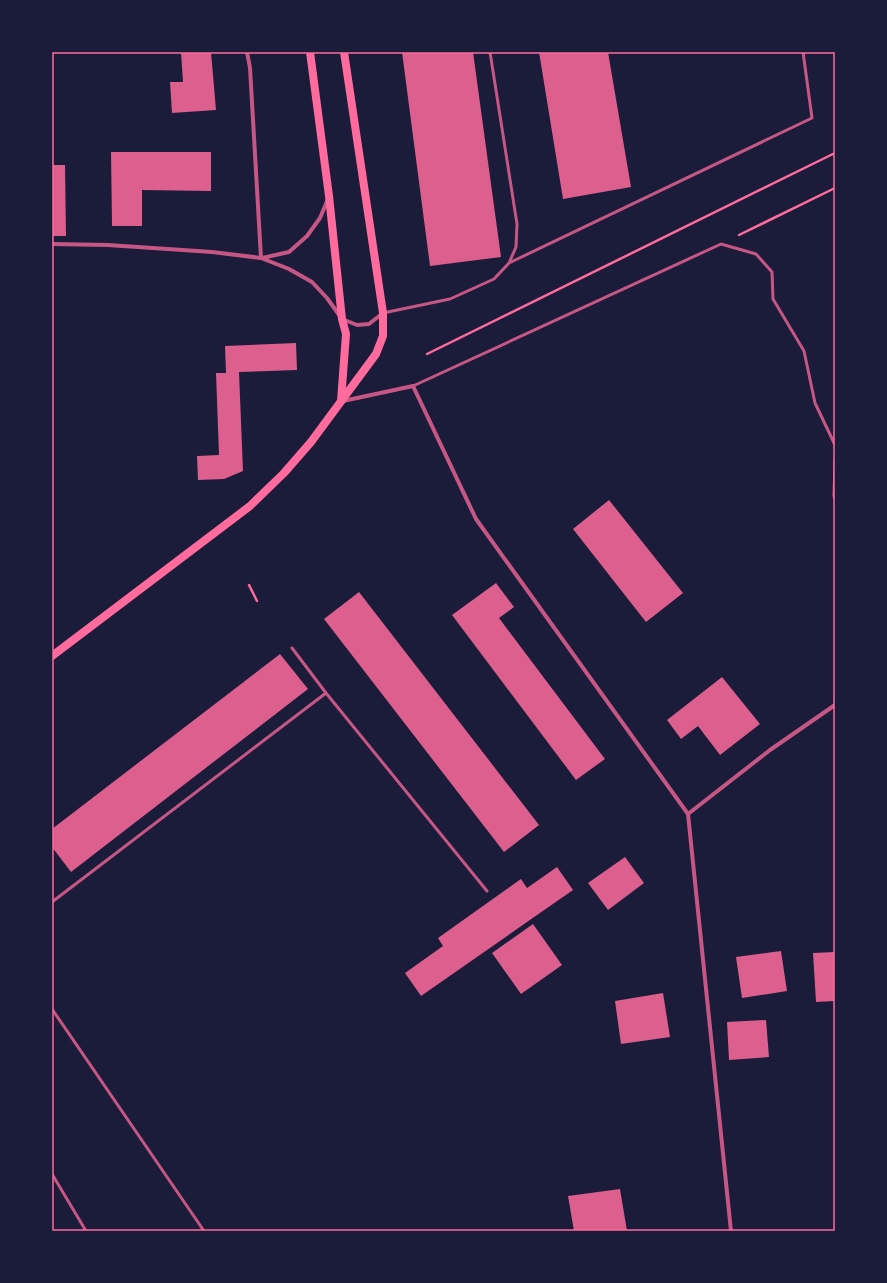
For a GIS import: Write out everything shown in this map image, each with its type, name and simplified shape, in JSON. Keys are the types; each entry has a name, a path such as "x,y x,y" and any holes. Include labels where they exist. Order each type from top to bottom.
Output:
{"main road":[{"path":"310,52 329,196 342,319 346,334 341,401"},
{"path":"52,656 250,506 284,473 307,447 376,354 383,336 383,313 344,52"}],"street":[{"path":"247,52 250,68 261,258"},
{"path":"261,258 289,252 307,236 320,218 329,196"},
{"path":"52,244 108,244 212,252 261,258 289,269 312,282 327,298 342,319 357,325 369,324 383,313"},
{"path":"341,401 412,386 476,519 688,814 731,1231"},
{"path":"688,814 770,750 835,705"}],"lane":[{"path":"383,313 450,298 494,279 509,263 516,247 517,224 490,52"},
{"path":"509,263 812,118 803,52"},
{"path":"412,386 721,244 756,254 772,272 773,299 804,351 815,403 835,445"},
{"path":"835,460 835,499"},
{"path":"292,648 326,693 487,891"},
{"path":"52,902 326,693"},
{"path":"52,1009 204,1231"},
{"path":"52,1174 86,1231"}],"path":[{"path":"427,354 835,152"},
{"path":"721,244 835,188"},
{"path":"249,586 257,601"}],"building":[{"path":"181,52 211,52 216,110 172,113 170,82 183,82"},
{"path":"402,52 473,52 501,257 430,266"},
{"path":"539,52 608,52 631,187 563,199"},
{"path":"111,152 211,152 211,191 142,190 142,226 112,226"},
{"path":"52,165 65,165 66,236 52,236"},
{"path":"296,343 297,370 239,372 243,471 224,479 198,480 197,456 219,455 216,373 226,373 225,346"},
{"path":"609,500 683,593 646,622 573,529"},
{"path":"496,583 514,607 499,618 605,759 576,780 452,615"},
{"path":"359,592 539,825 504,852 324,619"},
{"path":"280,654 308,689 71,872 52,847 52,829"},
{"path":"722,677 760,724 720,755 698,726 681,739 667,720"},
{"path":"625,857 644,883 608,910 588,883"},
{"path":"557,867 573,890 421,996 405,973 443,946 438,938 521,879 527,888"},
{"path":"533,924 562,965 521,994 492,953"},
{"path":"781,951 787,991 742,998 736,957"},
{"path":"835,952 835,1001 816,1002 813,953"},
{"path":"663,993 670,1037 621,1044 615,1001"},
{"path":"766,1020 769,1057 729,1060 727,1022"},
{"path":"620,1189 627,1231 574,1231 568,1196"}]}
